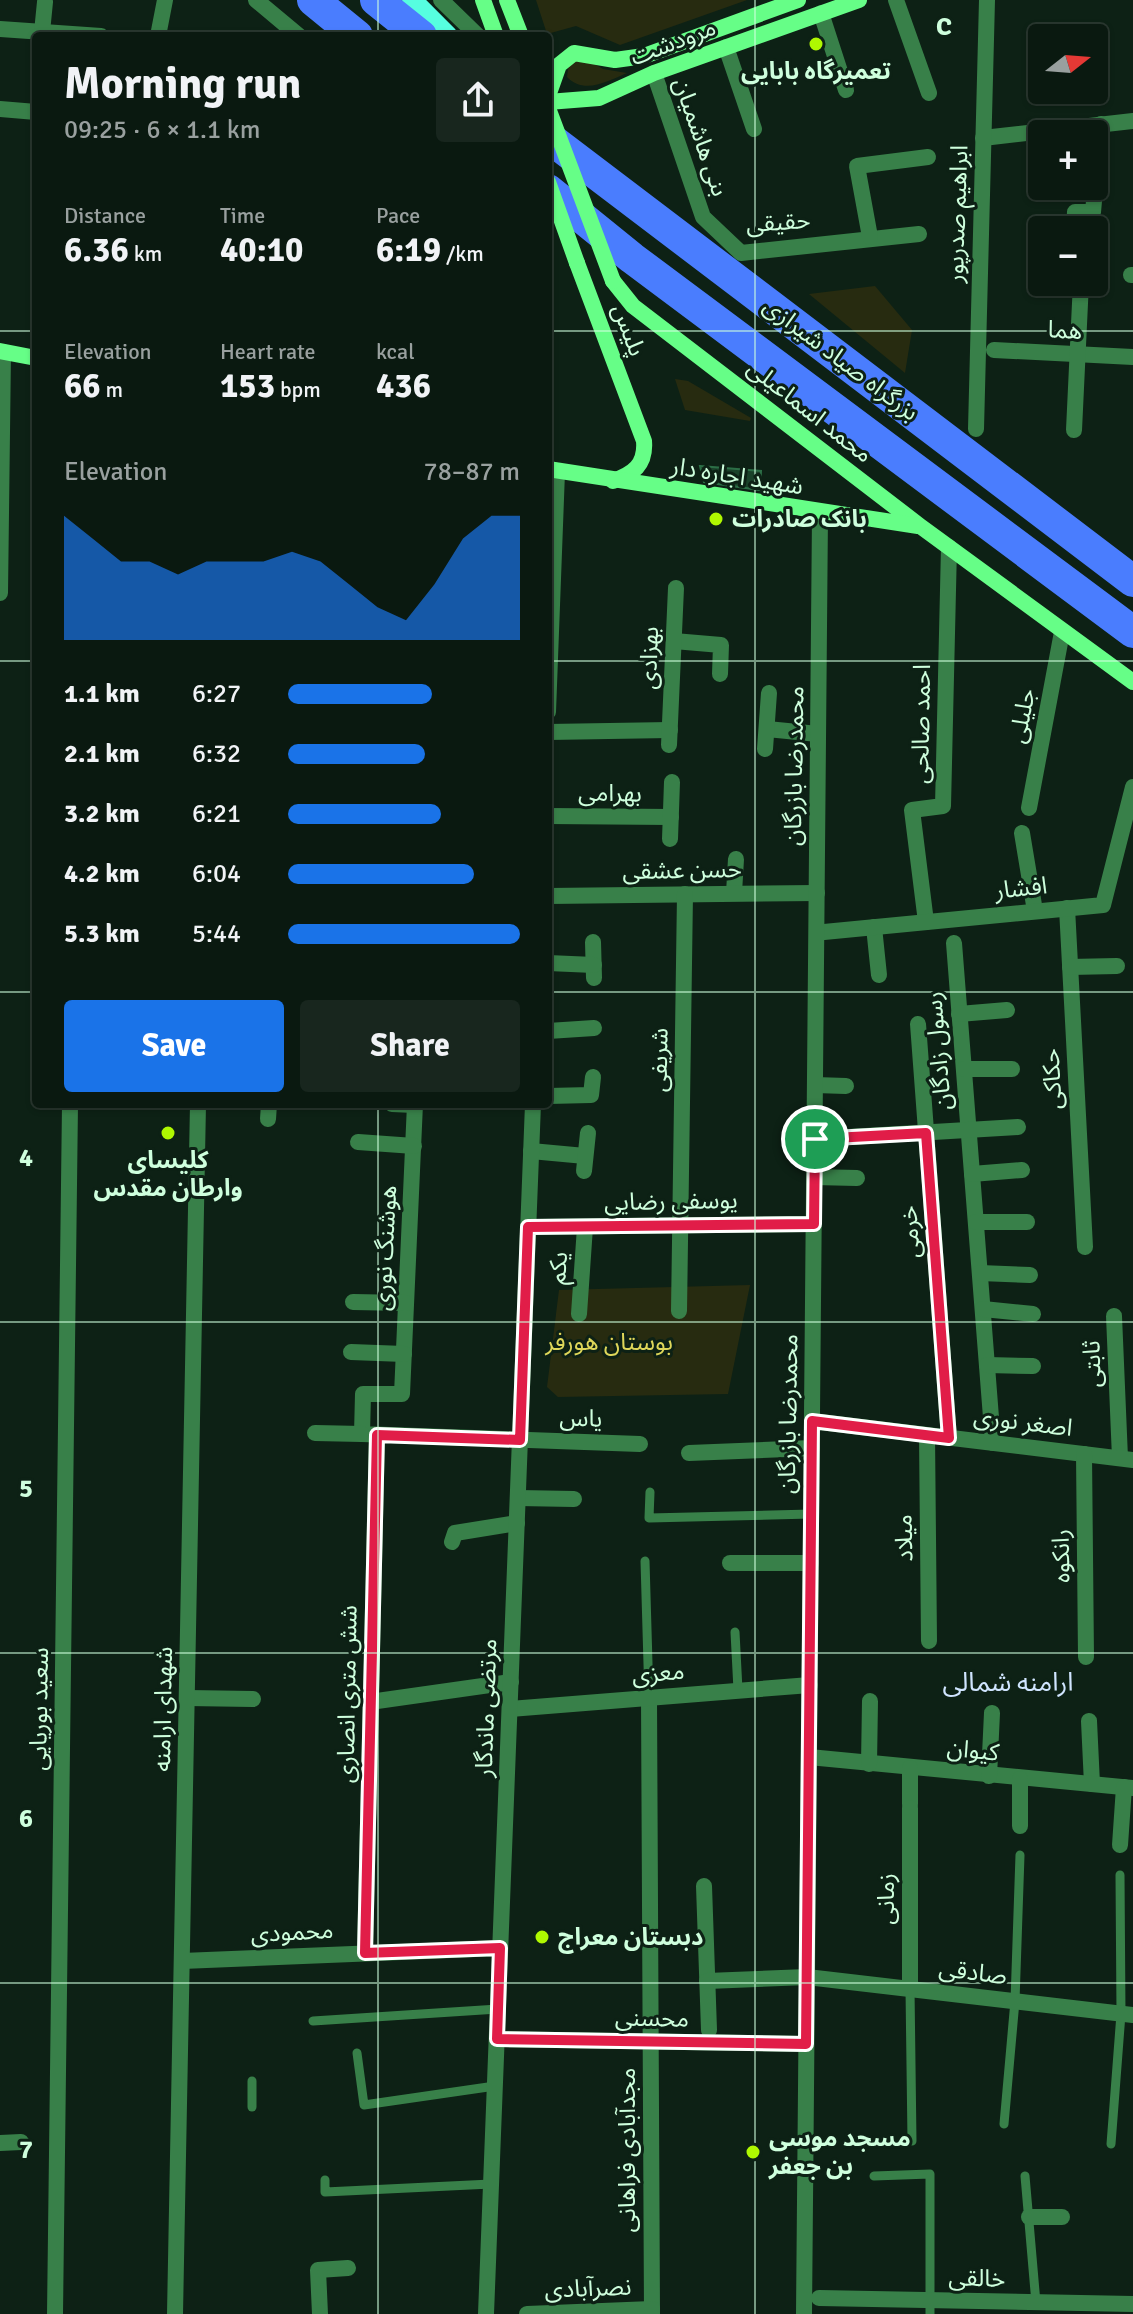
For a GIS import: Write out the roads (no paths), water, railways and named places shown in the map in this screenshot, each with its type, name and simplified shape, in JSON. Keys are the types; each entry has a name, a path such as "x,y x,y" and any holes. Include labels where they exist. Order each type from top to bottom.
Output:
{"highway":[{"path":"313,0 352,32"},
{"path":"376,0 416,32"},
{"name":"بزرگراه صیاد شیرازی","path":"552,140 1133,581"},
{"name":"بزرگراه صیاد شیرازی","path":"552,193 632,258 1133,632"}],"main road":[{"path":"412,0 444,32"},
{"path":"483,0 495,32"},
{"path":"507,0 519,32"},
{"name":"مرودشت","path":"559,65 566,57 581,52 615,60 644,56 798,0"},
{"name":"مرودشت","path":"552,102 599,98 654,73 859,0"},
{"path":"559,65 562,91 578,102"},
{"path":"552,89 559,65"},
{"name":"محمد اسماعیلی","path":"552,113 613,281 633,306 920,526 1133,682"},
{"name":"پلیس","path":"552,193 644,441 645,450 637,469 612,481"},
{"path":"1,352 32,357"},
{"name":"شهید اجاره دار","path":"553,470 820,514 920,526"}],"street":[{"path":"159,32 165,0"},
{"path":"256,0 294,32"},
{"path":"441,0 474,32"},
{"path":"896,0 929,93"},
{"name":"ابراهیم صدرپور","path":"976,429 987,0"},
{"path":"0,29 42,32 45,2"},
{"path":"821,13 846,90"},
{"path":"726,47 754,129"},
{"name":"بنی هاشمیان","path":"654,73 703,217"},
{"path":"0,109 32,112"},
{"path":"1108,123 1133,121"},
{"path":"983,138 1028,133"},
{"path":"870,237 857,166 928,157"},
{"path":"1075,216 1075,212 1093,212 1094,200"},
{"name":"حقیقی","path":"703,217 741,253 919,234"},
{"path":"1074,430 1080,296"},
{"name":"هما","path":"994,350 1133,357"},
{"path":"0,593 1,352"},
{"path":"552,518 553,470"},
{"name":"محمدرضا بازرگان","path":"804,2314 820,514"},
{"name":"احمد صالحی","path":"926,922 912,810 943,806 949,547"},
{"name":"بهزادی","path":"552,732 669,737 676,588"},
{"name":"جلیلی","path":"1029,808 1062,632"},
{"path":"674,641 721,645 720,674"},
{"path":"765,749 769,693"},
{"path":"767,729 818,734"},
{"path":"670,839 672,782"},
{"name":"افشار","path":"824,932 1103,905 1133,787"},
{"name":"بهرامی","path":"552,816 671,817"},
{"path":"1022,833 1035,911"},
{"path":"734,893 736,859"},
{"name":"حسن عشقی","path":"552,896 817,893"},
{"name":"شریفی","path":"679,1311 685,894"},
{"name":"حکاکی","path":"1067,908 1085,1247"},
{"path":"874,927 879,975"},
{"path":"552,964 594,971 593,942"},
{"name":"رسول زادگان","path":"954,943 993,1443"},
{"path":"1070,967 1117,966"},
{"path":"959,1014 1007,1010"},
{"name":"خرمی","path":"918,1024 949,1438"},
{"path":"552,1031 594,1028"},
{"path":"964,1069 1012,1069"},
{"path":"552,1096 591,1095 593,1077"},
{"path":"815,1085 846,1086"},
{"name":"سعید بوریایی","path":"55,2314 70,1108"},
{"name":"شهدای ارامنه","path":"175,2314 198,1108"},
{"name":"هوشنگ نوری","path":"402,1394 415,1108"},
{"name":"مرتضی ماندگار","path":"486,2314 533,1108"},
{"path":"815,1139 1018,1127"},
{"path":"531,1151 585,1164 588,1133"},
{"path":"358,1142 414,1146"},
{"path":"972,1174 1022,1170"},
{"path":"814,1177 857,1178"},
{"path":"976,1222 1027,1222"},
{"name":"یوسفی رضایی","path":"528,1227 814,1224"},
{"name":"یکم","path":"579,1314 585,1227"},
{"path":"980,1273 1030,1275"},
{"path":"353,1302 406,1303"},
{"path":"983,1309 1033,1314"},
{"name":"ثابتی","path":"1114,1316 1127,1459"},
{"path":"351,1352 404,1354"},
{"path":"987,1365 1033,1366"},
{"name":"شش متری انصاری","path":"365,1953 370,1702 369,1435 363,1394 402,1394"},
{"name":"اصغر نوری","path":"812,1421 1127,1459"},
{"name":"یاس","path":"315,1433 640,1444"},
{"name":"میلاد","path":"927,1435 929,1641"},
{"path":"689,1453 812,1448"},
{"name":"رانکوه","path":"1084,1454 1086,1657"},
{"path":"518,1498 574,1501"},
{"path":"452,1542 455,1533 517,1523"},
{"path":"730,1563 811,1563"},
{"path":"370,1702 511,1682"},
{"name":"معزی","path":"510,1709 810,1685"},
{"path":"187,1698 253,1699"},
{"name":"مجدآبادی فراهانی","path":"649,1698 652,2312"},
{"path":"869,1764 870,1701"},
{"path":"989,1776 992,1713"},
{"path":"1089,1721 1092,1784"},
{"name":"کیوان","path":"809,1757 1129,1787"},
{"name":"زمانی","path":"910,1768 910,1989"},
{"path":"1020,1779 1020,1826"},
{"path":"1120,1845 1129,1787"},
{"path":"704,1886 709,2030"},
{"name":"محمودی","path":"182,1961 500,1948"},
{"name":"صادقی","path":"707,1981 807,1977 1127,2014"},
{"name":"محسنی","path":"497,2039 806,2044"},
{"path":"0,2143 21,2142"},
{"path":"1029,2217 1062,2217"},
{"path":"320,2314 318,2270 348,2268"},
{"name":"خالقی","path":"819,2298 930,2307 1036,2303 1112,2309 1133,2304"},
{"name":"نصرآبادی","path":"527,2314 652,2312"}],"lane":[{"path":"650,1492 649,1518 811,1514"},
{"path":"645,1561 649,1698"},
{"path":"735,1632 738,1690"},
{"path":"1004,2124 1015,2001 1020,1855"},
{"path":"1111,2144 1127,2014 1120,1875"},
{"path":"910,1989 912,2141"},
{"path":"313,2021 498,2009"},
{"path":"357,2053 364,2105 495,2086"},
{"path":"252,2081 252,2107"},
{"path":"874,2176 930,2174 930,2307"},
{"path":"1025,2176 1036,2303"},
{"path":"325,2180 325,2192 491,2184"}],"place":[{"name":"تعمیرگاه بابایی","path":"816,44"},
{"name":"بانک صادرات","path":"716,519"},
{"name":"کلیسای وارطان مقدس","path":"168,1133"},
{"name":"دبستان معراج","path":"542,1937"},
{"name":"مسجد موسی بن جعفر","path":"753,2152"}],"district":[{"name":"ارامنه شمالی","path":"1008,1682"}],"park label":[{"name":"بوستان هورفر","path":"609,1342"}]}
